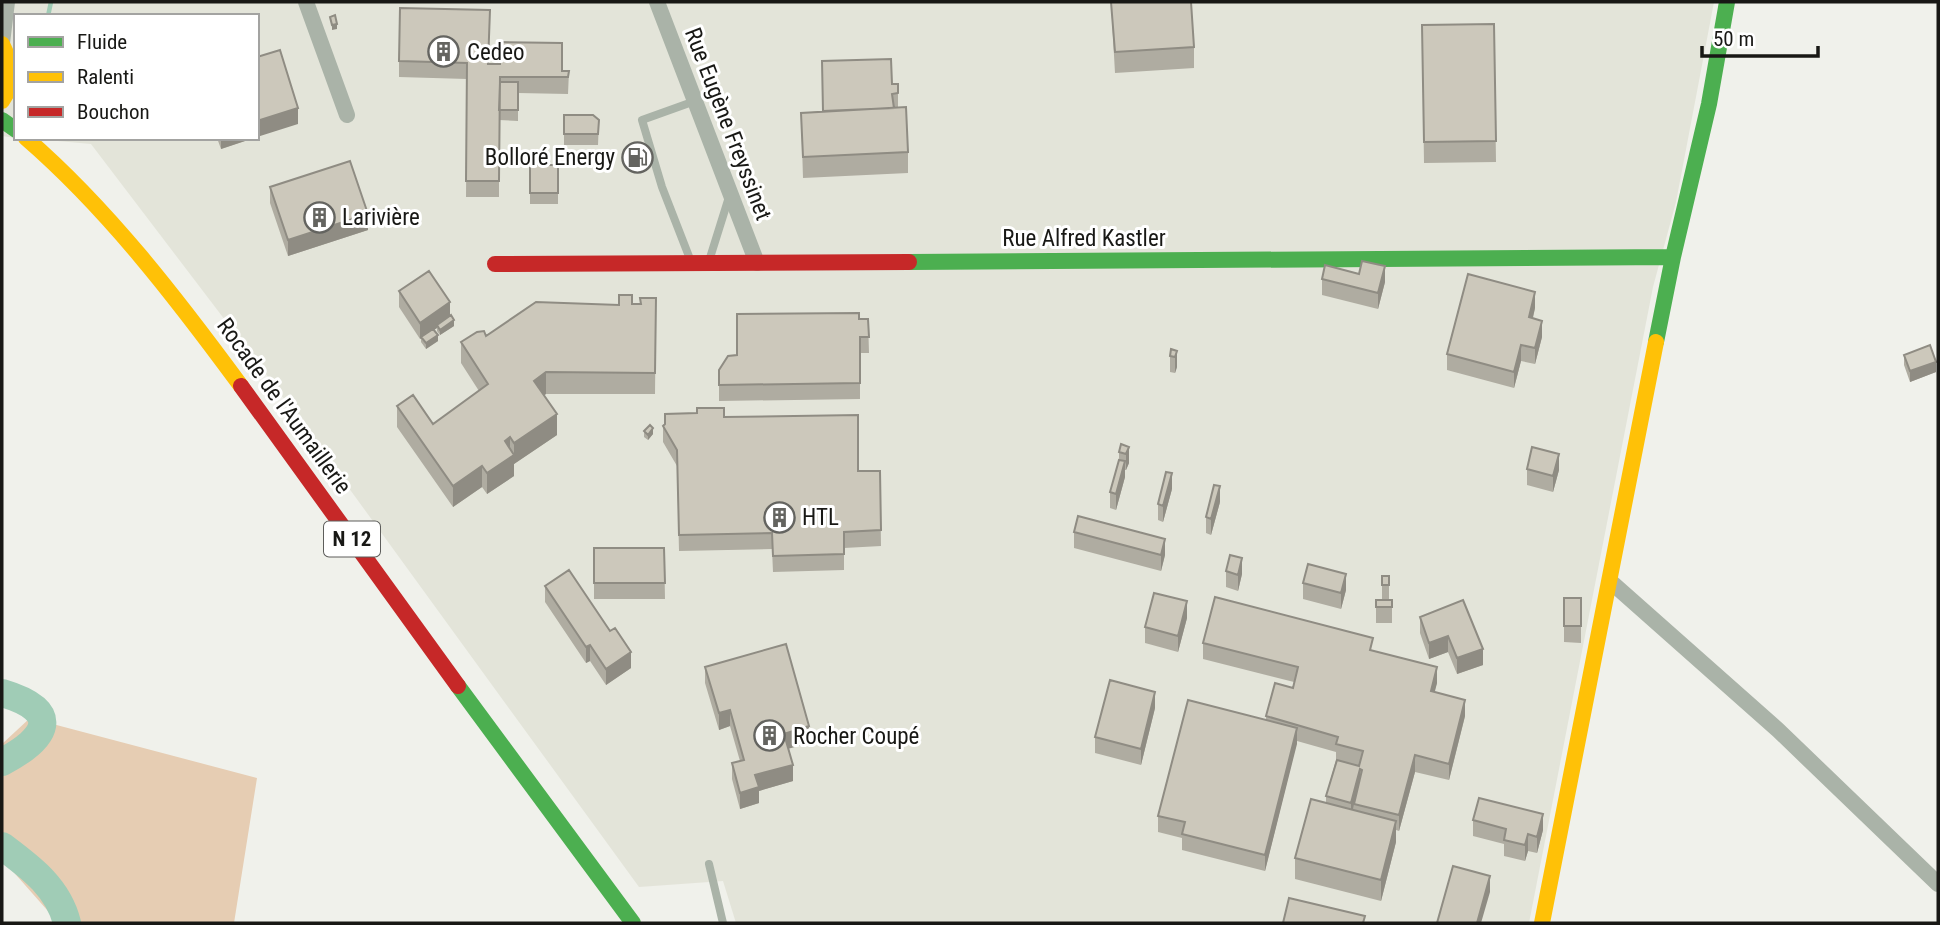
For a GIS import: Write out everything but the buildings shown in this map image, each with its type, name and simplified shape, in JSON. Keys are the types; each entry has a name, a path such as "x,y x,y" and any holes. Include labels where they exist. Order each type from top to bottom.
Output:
{"street":[{"path":"2,101 13,88 11,64 2,43 7,2"},
{"path":"306,2 347,115"},
{"name":"Rue Eugène Freyssinet","path":"657,2 757,262"},
{"path":"1542,923 1673,257 1709,104 1727,2"},
{"name":"Rocade de l'Aumaillerie","path":"28,140 57,165 198,327 633,923"},
{"name":"Rocade de l'Aumaillerie","path":"42,140 57,165"},
{"name":"Rue Alfred Kastler","path":"495,264 1673,257"},
{"path":"1611,582 1778,730 1938,884"}],"lane":[{"path":"692,263 662,187 642,120 695,101"},
{"path":"709,262 729,194"},
{"path":"709,864 723,923"}],"shaded area":[{"path":"2,2 1714,2 1676,202 1653,287 1529,923 736,923 723,881 639,887 263,370 91,144 46,140 259,140 259,14 14,14 14,138 2,136"},
{"path":"30,718 257,778 234,923 54,923 55,919 2,859 2,744"}],"waterway":[{"path":"48,14 51,2"},
{"path":"2,693 34,708 41,716 42,725 30,744 2,762"},
{"path":"2,846 50,888 67,923"}],"traffic: fast":[{"path":"1656,342 1709,104 1727,2"},
{"path":"2,120 14,129"},
{"path":"909,262 1673,257"},
{"path":"458,686 633,923"}],"traffic: slow":[{"path":"2,44 11,73 9,87 2,101"},
{"path":"28,140 85,194 140,256 241,386"},
{"path":"1542,923 1656,342"}],"traffic: jam":[{"path":"495,264 909,262"},
{"path":"241,386 458,686"}],"place":[{"name":"Cedeo","path":"444,52"},
{"name":"Bolloré Energy","path":"638,157"},
{"name":"Larivière","path":"319,217"},
{"name":"HTL","path":"779,517"},
{"name":"Rocher Coupé","path":"770,736"}]}
